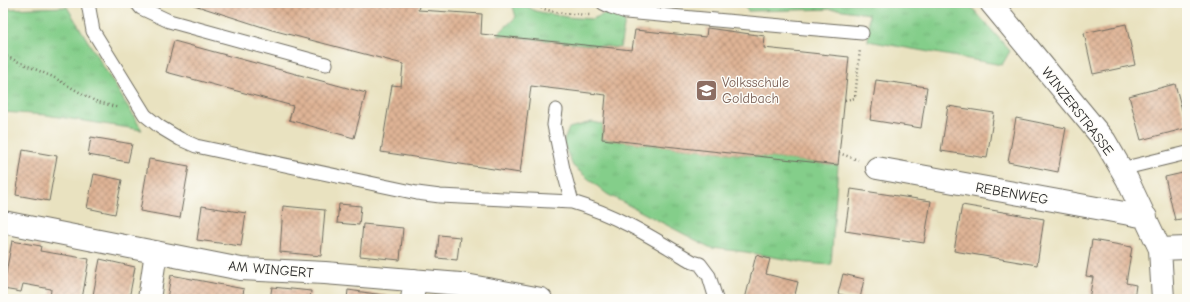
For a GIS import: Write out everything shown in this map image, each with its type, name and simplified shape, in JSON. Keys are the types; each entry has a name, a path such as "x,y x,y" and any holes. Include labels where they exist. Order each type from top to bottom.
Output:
{"street":[{"name":"WINZERSTRASSE","path":"991,3 1104,141 1121,169 1146,217 1160,249 1163,299"},
{"name":"REBENWEG","path":"877,168 1146,217"},
{"name":"AM WINGERT","path":"3,222 240,269 324,273 414,290 460,284 541,299"},
{"path":"1160,249 1187,248"},
{"path":"149,299 156,252"}],"lane":[{"path":"88,3 93,31 145,116 180,139 196,146 417,193 440,196 572,202 620,220 692,262 700,264 709,276 716,299"},
{"path":"137,3 142,8 169,21 326,64"},
{"path":"607,5 626,12 862,33"},
{"path":"556,110 554,125 563,169 572,202"},
{"path":"1121,169 1187,153"}],"path":[{"path":"472,3 483,3"},
{"path":"530,3 538,8 565,14 591,15 607,5"},
{"path":"845,100 855,98 862,33"},
{"path":"3,55 53,77 95,101 145,116"}],"green space":[{"path":"512,3 522,3 535,11 566,17 592,19 607,13 625,21 620,48 497,35 516,17"},
{"path":"746,3 968,3 1010,51 1002,65 868,41 869,14 837,9 748,11 745,6"},
{"path":"67,7 142,130 46,115 3,112 3,9"},
{"path":"592,122 603,124 602,139 838,165 831,265 806,263 746,252 711,248 607,194 573,166 563,143 569,128"}],"building":[{"name":"Volksschule Goldbach","path":"188,3 420,3 418,10 482,14 481,34 632,50 635,30 706,37 707,28 765,36 764,48 849,57 838,165 602,139 606,95 531,86 520,173 381,152 392,85 401,86 403,64 272,30"},
{"path":"1126,24 1135,65 1093,74 1084,33"},
{"path":"174,41 366,93 354,138 289,120 293,106 166,72"},
{"path":"876,80 927,87 921,128 870,120"},
{"path":"1175,84 1187,128 1141,140 1129,96"},
{"path":"948,106 994,113 987,158 941,151"},
{"path":"1016,118 1066,128 1058,172 1008,162"},
{"path":"91,137 132,144 128,162 88,155"},
{"path":"23,150 57,156 49,201 16,195"},
{"path":"149,159 189,166 180,218 140,211"},
{"path":"1187,172 1187,218 1175,220 1165,177"},
{"path":"94,174 122,180 115,214 87,208"},
{"path":"851,189 931,201 924,243 845,231"},
{"path":"339,204 361,206 359,225 337,223"},
{"path":"962,205 1044,219 1037,265 954,251"},
{"path":"202,206 246,213 241,246 197,240"},
{"path":"283,206 325,210 321,256 280,252"},
{"path":"363,224 403,228 400,260 360,256"},
{"path":"439,235 460,237 457,260 437,258"},
{"path":"1092,240 1132,247 1126,283 1136,285 1134,299 1089,299 1093,277 1086,276"},
{"path":"12,241 41,246 40,251 89,259 82,299 50,299 51,289 23,284 21,292 3,289"},
{"path":"756,255 770,259 766,274 798,282 794,299 745,299"},
{"path":"100,259 135,267 129,299 113,299 93,295"},
{"path":"843,274 864,279 860,299 838,294"},
{"path":"171,275 244,289 242,299 167,299"},
{"path":"272,287 311,291 310,299 270,299"},
{"path":"348,290 390,296 390,299 347,299"}],"place":[{"name":"Volksschule Goldbach","path":"707,90"}]}
